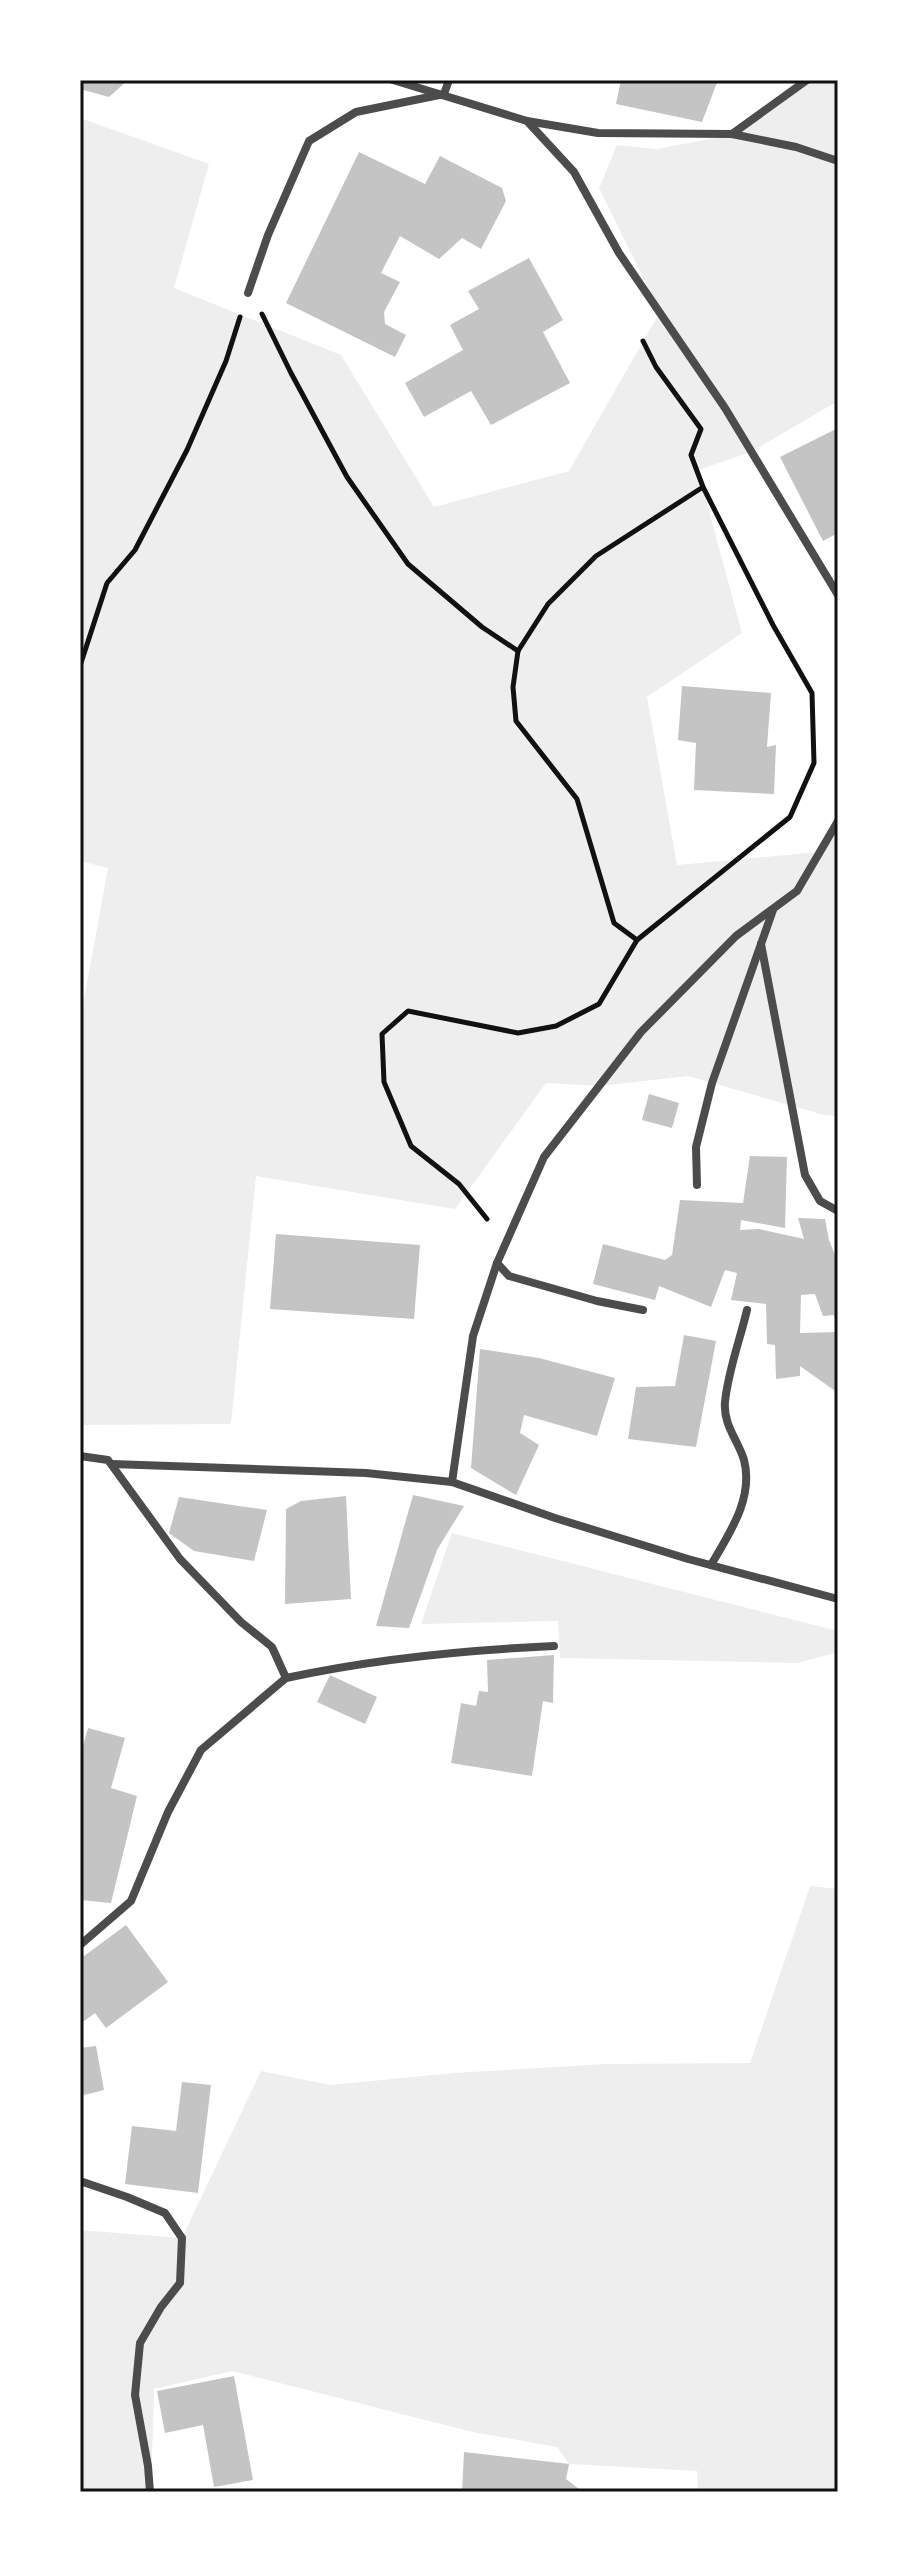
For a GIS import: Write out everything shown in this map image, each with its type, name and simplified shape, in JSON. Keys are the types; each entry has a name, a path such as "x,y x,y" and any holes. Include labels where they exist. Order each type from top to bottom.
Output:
{"street":[{"path":"393,80 527,121 598,133 732,134 796,147 838,161"},
{"path":"444,94 449,80"},
{"path":"732,134 807,80"},
{"path":"248,293 268,235 309,141 356,112 444,94"},
{"path":"527,121 574,172 619,253 725,408 838,595"},
{"path":"452,1482 473,1336 497,1263 544,1157 641,1032 736,936 797,891 838,821"},
{"path":"697,1185 696,1147 712,1083 773,909"},
{"path":"761,943 805,1175 820,1201 838,1211"},
{"path":"497,1263 509,1276 597,1301 643,1310"},
{"path":"711,1565 739,1514 746,1486 744,1461 727,1426 725,1403 747,1310"},
{"path":"80,1456 110,1462 366,1473 452,1482 555,1518 838,1599"},
{"path":"110,1462 180,1559 241,1622 272,1647 286,1678"},
{"path":"80,1945 131,1901 168,1812 201,1750 286,1678 326,1669 407,1659 501,1648 554,1646"},
{"path":"80,2181 165,2213 182,2238 180,2283 161,2307 140,2343 135,2395 150,2492"}],"path":[{"path":"248,293 260,310 347,477 408,564 482,627 518,651"},
{"path":"80,666 107,583 135,550 187,450 226,361 248,293"},
{"path":"497,1263 486,1215 459,1184 411,1146 384,1082 382,1034 408,1011 518,1033 556,1026 599,1004 637,940 790,817 814,763 812,693 773,625 703,487 691,455 701,429 656,367 639,331"},
{"path":"637,940 614,923 577,799 516,721 513,687 518,651 548,604 596,556 703,487"}],"shaded area":[{"path":"807,80 838,80 838,401 751,452 698,470 742,633 647,697 677,865 819,852 838,831 838,1116 824,1115 688,1076 600,1086 546,1083 455,1209 256,1176 231,1424 80,1425 80,1021 108,868 80,861 80,118 209,164 174,288 341,355 434,507 569,471 660,312 599,188 617,145 656,149 732,135"},
{"path":"452,1533 838,1631 838,1652 798,1663 560,1658 558,1621 421,1624"},
{"path":"810,1886 838,1889 838,2492 698,2492 697,2471 569,2464 557,2447 473,2432 232,2371 154,2389 151,2492 80,2492 80,2230 182,2238 261,2071 330,2085 454,2073 606,2064 750,2063"}],"building":[{"path":"80,80 128,80 109,97 80,89"},
{"path":"621,80 718,80 702,122 616,104"},
{"path":"359,152 425,184 440,156 502,188 506,201 481,249 462,238 439,259 400,236 381,273 400,282 384,312 385,324 406,335 395,357 286,303"},
{"path":"529,258 563,320 543,332 570,383 491,425 471,391 424,417 405,383 463,350 450,325 479,309 468,291"},
{"path":"838,428 838,533 823,541 780,457"},
{"path":"682,686 771,693 767,747 776,745 774,794 694,790 696,743 678,740"},
{"path":"649,1094 679,1103 672,1128 642,1120"},
{"path":"750,1156 787,1157 785,1228 741,1220 740,1230 759,1229 804,1239 798,1218 825,1219 838,1263 838,1331 834,1315 823,1316 815,1294 801,1295 800,1333 837,1332 838,1393 800,1366 800,1376 776,1379 775,1345 767,1344 766,1304 731,1300 737,1273 725,1270 711,1307 659,1286 655,1300 593,1284 603,1244 665,1260 672,1255 680,1200 743,1203"},
{"path":"276,1234 420,1245 414,1319 270,1309"},
{"path":"684,1335 716,1341 696,1447 628,1439 636,1387 675,1386"},
{"path":"480,1349 539,1358 615,1378 597,1436 524,1415 520,1433 539,1445 516,1495 471,1468"},
{"path":"413,1495 464,1506 437,1550 409,1628 376,1626"},
{"path":"346,1496 351,1599 285,1604 286,1509 301,1501"},
{"path":"179,1497 267,1510 254,1561 194,1551 169,1533"},
{"path":"554,1655 553,1703 543,1701 532,1776 451,1763 461,1703 476,1706 479,1691 488,1692 487,1660"},
{"path":"330,1675 377,1697 365,1724 317,1702"},
{"path":"88,1728 125,1738 111,1788 137,1796 111,1903 80,1900 80,1757"},
{"path":"126,1925 168,1982 106,2028 95,2013 80,2024 80,1959"},
{"path":"96,2046 104,2090 80,2096 80,2048"},
{"path":"182,2082 211,2085 198,2193 125,2184 132,2126 176,2131"},
{"path":"234,2376 253,2480 214,2487 203,2425 165,2433 157,2391"},
{"path":"464,2452 569,2464 566,2479 583,2492 462,2492"}]}
